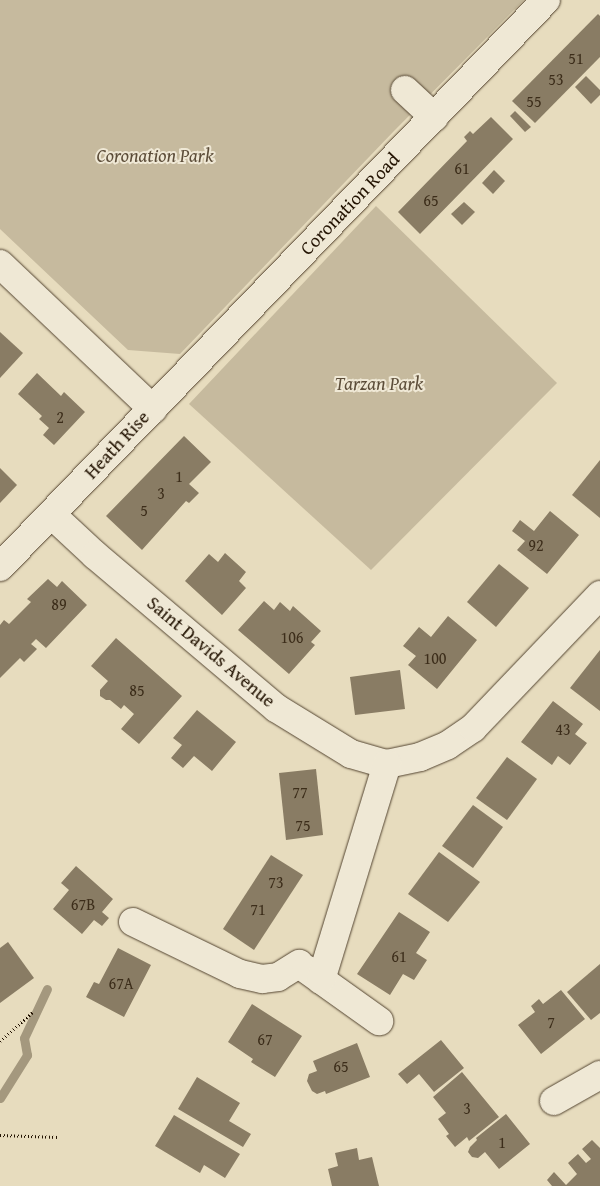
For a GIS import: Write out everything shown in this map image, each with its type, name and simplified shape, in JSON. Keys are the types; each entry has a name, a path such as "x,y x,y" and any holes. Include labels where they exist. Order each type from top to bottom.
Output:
{"street":[{"name":"Coronation Road","path":"153,409 546,0"},
{"path":"405,90 434,117"},
{"name":"Heath Rise","path":"0,264 153,409 0,567"},
{"name":"Saint Davids Avenue","path":"52,514 95,555 276,708 351,754 387,764 420,757 448,745 473,728 600,596"},
{"path":"321,980 387,764"},
{"path":"133,922 240,974 262,979 278,977 293,960 379,1021"},
{"path":"554,1101 600,1075"}],"path":[{"path":"0,1041 34,1011"},
{"path":"0,1135 58,1138"}],"green space":[{"name":"Coronation Park","path":"0,0 524,0 394,131 180,354 128,350 0,229"},
{"name":"Tarzan Park","path":"376,206 557,383 371,570 189,404"}],"building":[{"path":"598,14 600,16 600,57 535,123 512,101"},
{"path":"586,76 600,90 600,95 591,104 575,87"},
{"path":"515,111 531,127 525,132 510,116"},
{"path":"491,117 513,139 420,234 398,212 467,141 464,137 470,131 473,134"},
{"path":"494,170 505,181 493,194 482,183"},
{"path":"464,202 475,212 462,225 451,214"},
{"path":"0,332 23,353 0,378"},
{"path":"37,373 61,396 64,392 85,412 54,445 43,435 49,428 39,419 42,416 18,394"},
{"path":"184,436 211,462 189,484 199,493 189,503 186,501 142,550 106,516"},
{"path":"600,460 600,518 572,495"},
{"path":"0,468 17,485 0,503"},
{"path":"550,511 579,535 547,574 517,550 525,541 512,531 520,520 534,531"},
{"path":"225,553 246,572 239,581 246,588 222,615 185,581 209,554 218,562"},
{"path":"499,564 529,588 496,627 467,602"},
{"path":"48,579 57,587 62,581 87,605 46,648 36,639 31,644 37,649 24,662 20,658 0,678 0,625 4,620 9,624 31,602 27,599"},
{"path":"264,601 274,610 280,602 290,611 293,606 321,631 311,642 315,645 289,674 238,630"},
{"path":"448,616 477,640 437,689 408,665 416,656 403,646 419,627 431,637"},
{"path":"116,638 182,696 139,744 121,729 134,714 124,705 121,709 110,700 100,696 100,690 108,681 91,666"},
{"path":"600,650 600,711 570,688"},
{"path":"400,670 405,709 355,715 350,677"},
{"path":"553,701 583,724 575,734 587,743 570,765 558,756 552,765 521,742"},
{"path":"197,710 236,742 212,771 194,756 183,768 171,758 182,745 173,738"},
{"path":"507,757 537,779 507,820 476,798"},
{"path":"316,769 323,835 286,840 279,773"},
{"path":"473,805 503,827 473,868 442,846"},
{"path":"439,852 480,882 448,922 408,894"},
{"path":"271,855 303,875 254,950 223,929"},
{"path":"76,866 113,899 102,912 109,918 102,926 94,920 82,934 53,909 69,890 61,883"},
{"path":"399,912 430,932 416,953 427,960 414,980 403,974 390,995 357,974"},
{"path":"8,942 34,978 0,1003 0,948"},
{"path":"118,948 151,965 124,1017 86,997 94,982 99,984"},
{"path":"600,964 600,1013 591,1020 567,992"},
{"path":"561,990 585,1019 541,1054 518,1025 535,1012 531,1006 539,999 543,1004"},
{"path":"252,1004 302,1036 275,1077 251,1062 253,1059 228,1042"},
{"path":"441,1040 464,1068 434,1092 419,1074 407,1084 398,1074"},
{"path":"357,1043 370,1077 326,1094 325,1091 317,1094 312,1091 307,1081 309,1074 317,1071 313,1061"},
{"path":"462,1072 499,1117 469,1141 467,1137 455,1147 446,1136 449,1134 438,1119 446,1113 433,1097"},
{"path":"197,1077 240,1103 229,1121 251,1134 243,1147 178,1109"},
{"path":"506,1114 530,1144 499,1169 485,1152 478,1158 472,1157 468,1152 477,1140 476,1138"},
{"path":"174,1115 240,1154 225,1178 204,1165 200,1173 155,1146"},
{"path":"592,1140 600,1148 600,1186 552,1186 547,1180 554,1172 566,1185 577,1174 568,1163 578,1154 586,1163 591,1159 582,1149"},
{"path":"357,1148 359,1160 372,1157 379,1186 332,1186 328,1169 338,1166 335,1153"}],"waterway":[{"path":"0,1098 27,1055 24,1038 47,989"}]}
